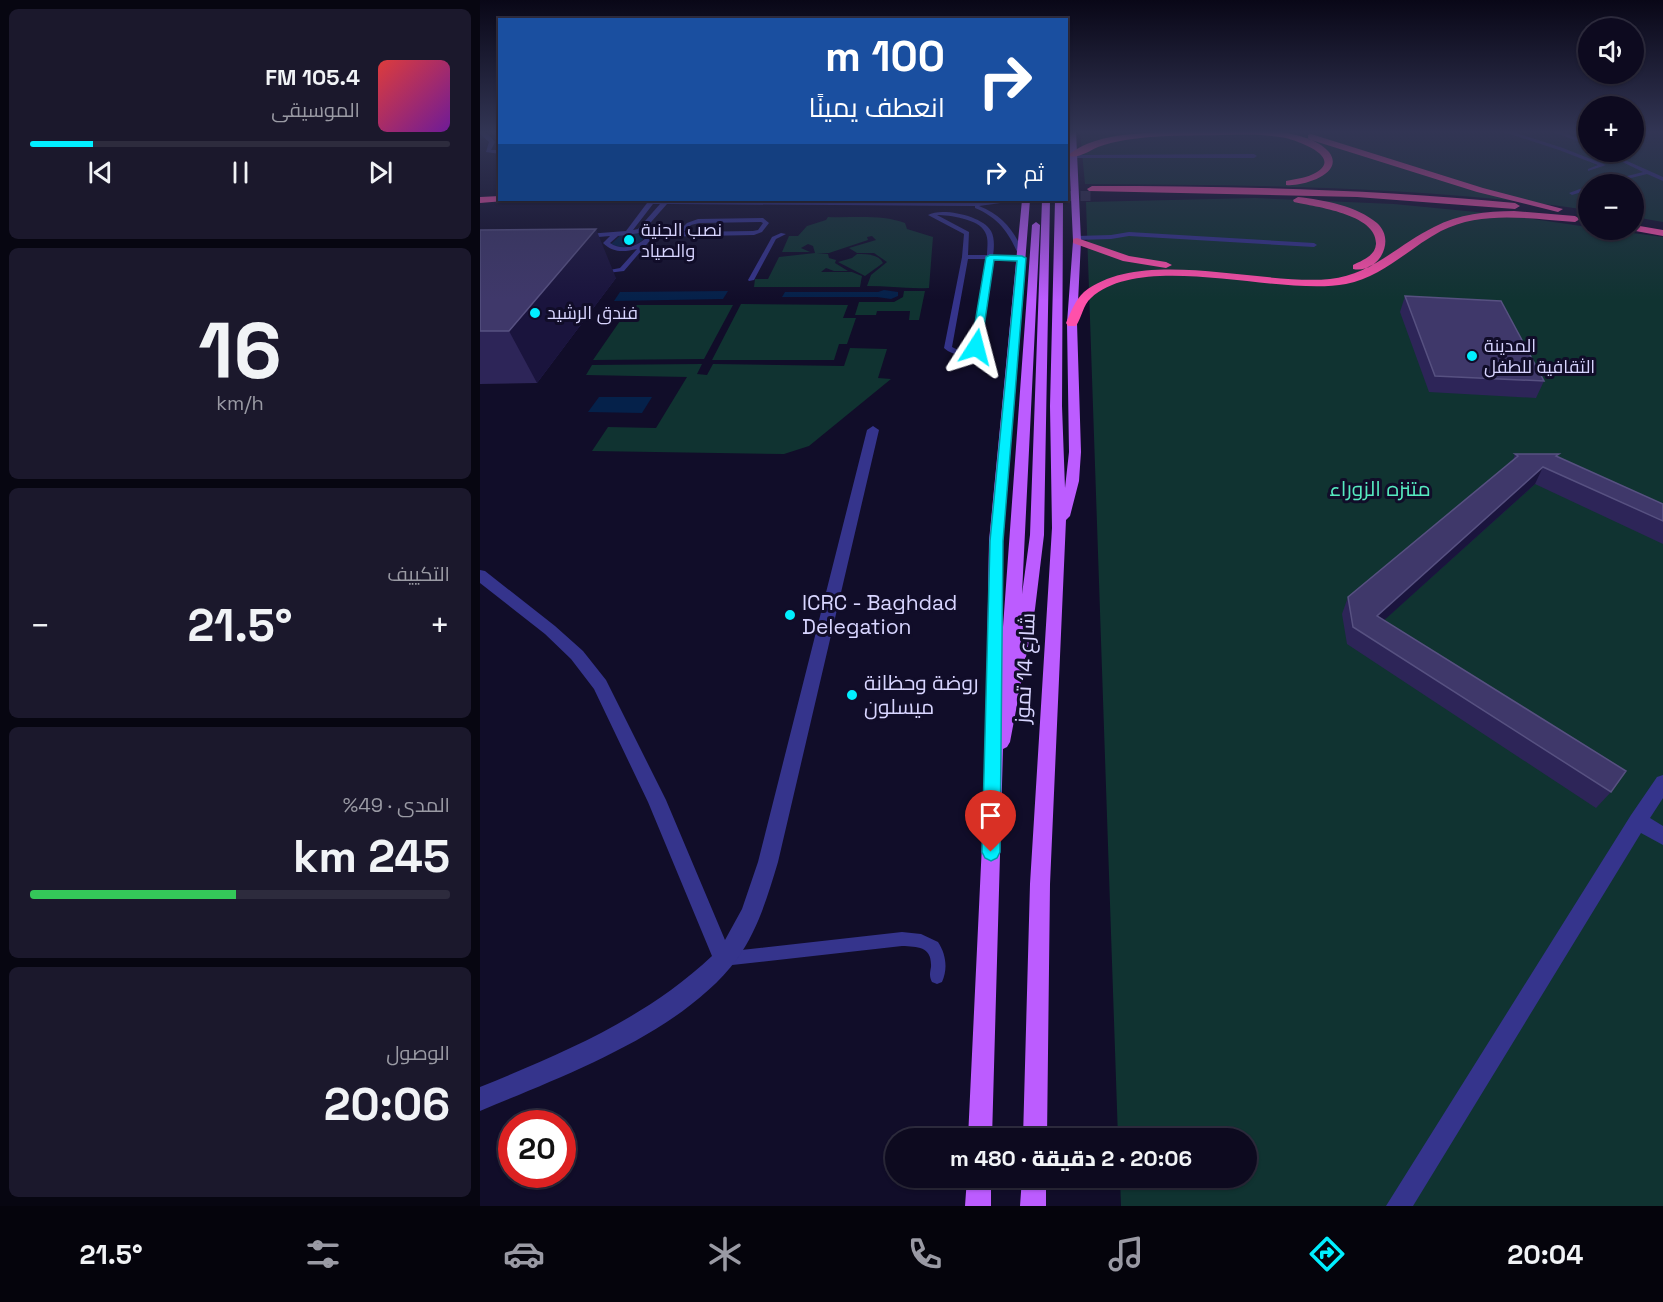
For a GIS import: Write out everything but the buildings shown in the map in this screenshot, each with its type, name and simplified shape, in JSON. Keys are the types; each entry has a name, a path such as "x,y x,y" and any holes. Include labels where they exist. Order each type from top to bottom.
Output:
{"highway":[{"path":"1247,192 1269,187"},
{"path":"1470,187 1578,217"},
{"path":"480,192 498,192"},
{"path":"1093,192 1247,192 1440,203 1574,215"},
{"path":"1077,239 1147,264 1294,276 1328,275 1355,268 1374,260 1381,249 1382,239 1378,231 1366,220 1352,213 1331,206 1247,192"},
{"path":"480,200 498,199"},
{"path":"1072,323 1079,304 1089,293 1106,283 1123,278 1179,273 1330,283 1362,276 1394,259 1438,230 1472,217 1578,215"},
{"path":"1644,223 1663,226"},
{"path":"1644,230 1663,233"}],"main road":[{"path":"1059,528 1070,496 1075,466 1072,323 1077,239 1075,187"},
{"name":"شارع 14 تموز","path":"980,1128 993,781 996,541 1026,201"},
{"path":"993,781 1014,597 1037,201"},
{"name":"شارع 14 تموز","path":"993,781 1027,609 1037,534 1046,201"},
{"name":"شارع 14 تموز","path":"1035,1128 1040,872 1059,528 1056,406 1059,201"},
{"path":"978,1206 979,1188"},
{"path":"1033,1206 1034,1188"}],"street":[{"path":"480,1100 554,1068 650,1019 691,989 723,959 753,912 768,862 873,430"},
{"path":"480,575 550,630 577,655 600,685 657,800 723,959"},
{"path":"1399,1206 1663,783"},
{"path":"1638,821 1663,836"}],"lane":[{"path":"1572,193 1578,191"},
{"path":"638,201 993,204 1004,201"},
{"path":"629,231 651,202"},
{"path":"640,231 665,202"},
{"path":"950,203 972,206 999,218 1009,228 1022,257 965,257"},
{"path":"931,214 951,215 983,225 990,234 990,257 976,347 970,352 954,352 948,348 965,257 967,233 931,214"},
{"path":"679,234 689,224 698,221 763,220 766,223 760,231"},
{"path":"581,236 629,231 640,231 650,235 760,231 780,235 751,280"},
{"path":"600,251 616,234"},
{"path":"1077,239 1129,234 1314,245"},
{"path":"591,273 612,273 622,270 649,240 650,235"},
{"path":"606,243 607,246 617,249 632,248 645,243"},
{"path":"723,959 915,939 927,942 935,948 938,957 937,977"}],"green space":[{"path":"1314,187 1578,187 1578,209 1526,202 1400,191"},
{"path":"1644,187 1663,187 1663,222 1644,219"},
{"name":"متنزه الزوراء","path":"1255,198 1394,204 1497,214 1578,226 1578,240 1644,240 1644,234 1663,237 1663,1206 1121,1206 1120,1188 1257,1188 1257,1128 1118,1128 1086,202"},
{"path":"828,217 886,218 905,223 907,229 933,237 929,288 867,286 871,275 887,262 874,253 857,253 849,248 876,240 872,236 867,237 868,240 829,253 817,253 828,254 829,258 836,260 835,263 848,271 834,271 826,268 821,272 852,272 862,276 860,287 754,287 755,279 768,279 779,257 815,253 813,246 808,244 801,248 810,252 782,252 789,236 798,236 807,226 826,220"},
{"path":"857,254 875,256 883,263 865,276 838,262"},
{"path":"904,291 925,291 919,320 909,320 910,311 877,311 876,315 855,315 859,302 894,302 903,297"},
{"path":"741,304 848,305 843,318 856,318 847,344 839,344 834,360 712,360"},
{"path":"631,305 733,305 704,359 593,360"},
{"path":"850,348 887,349 878,378 891,379 809,446 784,454 592,451 608,427 656,428 687,377 586,375 592,365 702,364 697,374 707,375 713,364 844,366"}],"water":[{"path":"637,233 645,237 634,245 620,247 611,244 621,235"},
{"path":"884,290 898,292 898,296 891,299 782,297 785,292 878,292"},
{"path":"728,291 723,299 614,301 620,292"},
{"path":"599,397 652,397 642,413 588,412"}],"tunnel":[{"path":"1068,196 1094,196"}],"place":[{"name":"نصب الجنية والصياد","path":"629,240"},
{"name":"فندق الرشيد","path":"535,313"},
{"name":"المدينة الثقافية للطفل","path":"1472,356"},
{"name":"ICRC - Baghdad Delegation","path":"790,615"},
{"name":"روضة وحظانة ميسلون","path":"852,695"}],"route":[{"path":"976,347 990,257 1022,258 996,541 991,852"}]}
